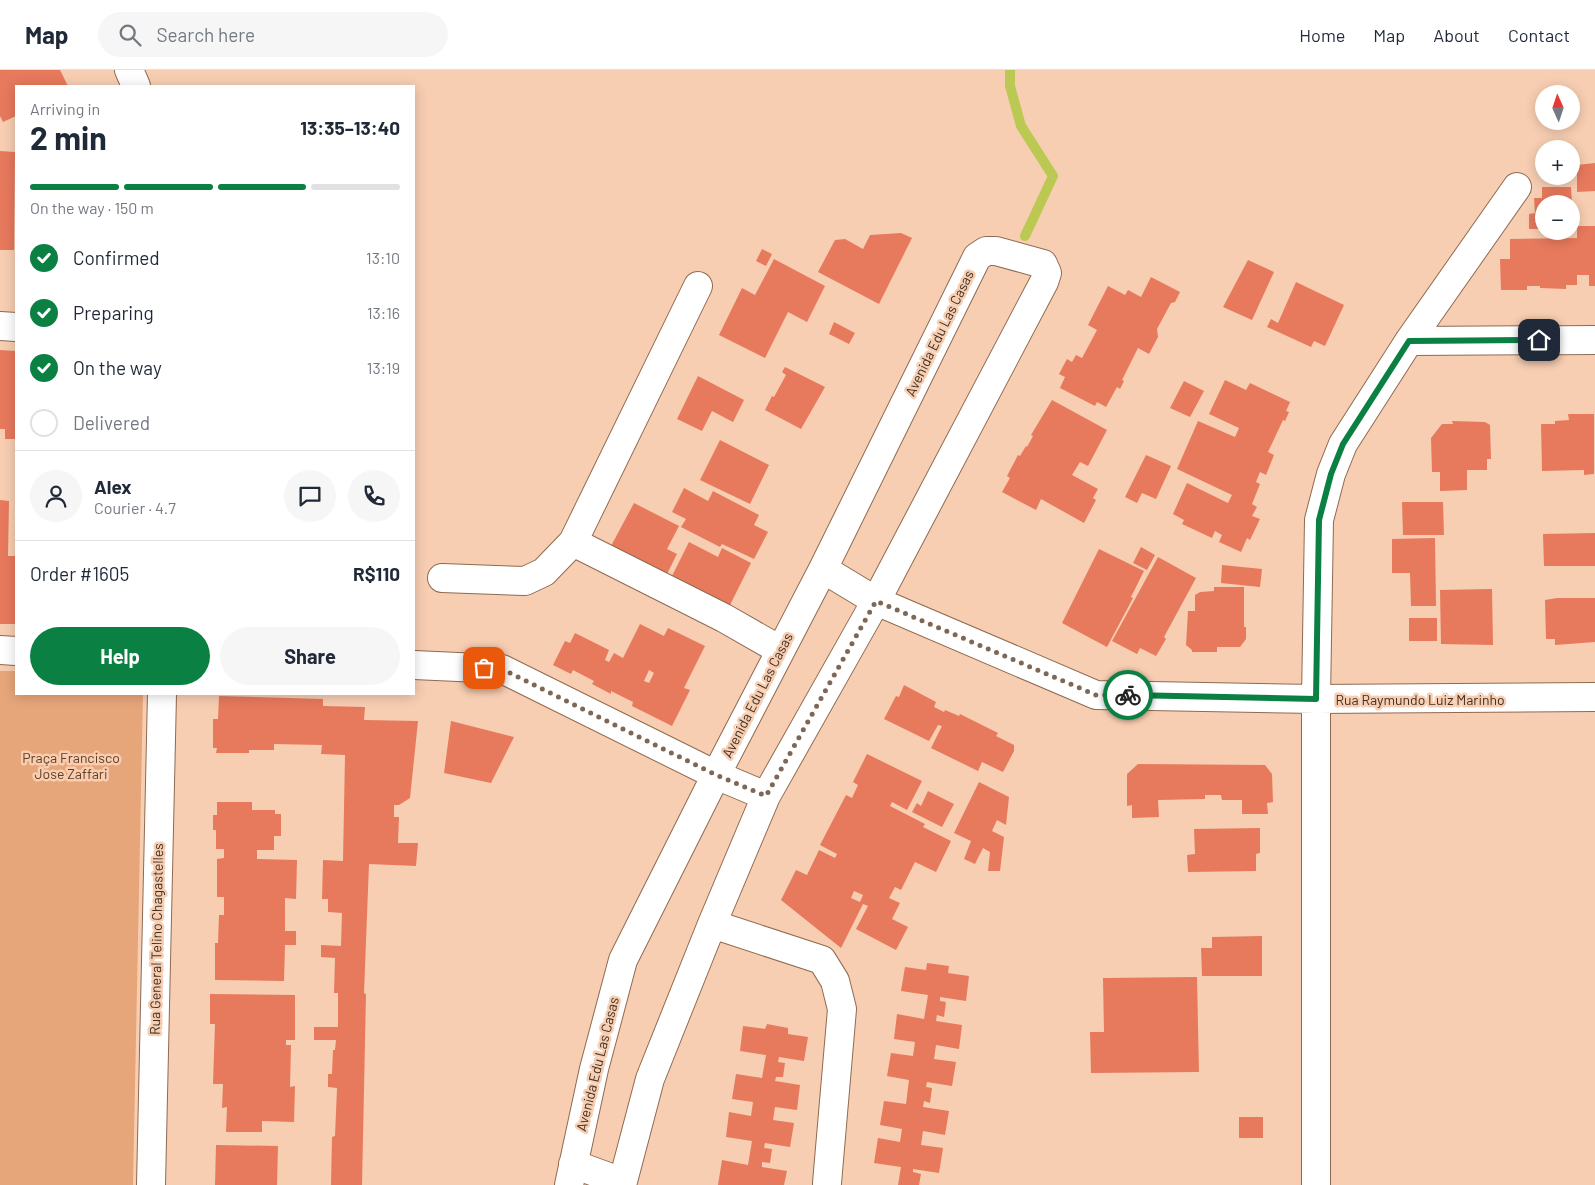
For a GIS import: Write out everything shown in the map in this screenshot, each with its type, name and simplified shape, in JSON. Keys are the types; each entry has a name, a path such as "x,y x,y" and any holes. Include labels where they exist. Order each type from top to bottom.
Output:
{"street":[{"path":"129,70 136,85"},
{"path":"1316,1185 1316,699 1319,520 1331,474 1343,444 1409,341 1516,187"},
{"name":"Avenida Edu Las Casas","path":"571,1175 594,1069 623,960 823,569 977,257 986,251 996,251 1043,264 1047,273 1044,282 876,601 766,796 712,924 650,1080 622,1183"},
{"path":"442,578 525,581 544,572 573,542 698,286"},
{"path":"0,326 15,327"},
{"path":"1409,341 1595,340"},
{"path":"573,542 724,618 780,650"},
{"name":"Rua Raymundo Luiz Marinho","path":"823,569 876,601 1096,695 1316,699 1595,698"},
{"path":"0,650 15,651"},
{"path":"415,665 502,669 716,775 766,796"},
{"name":"Rua General Telino Chagastelles","path":"151,1185 162,695"},
{"path":"712,924 822,960 835,981 842,1009 826,1183"},
{"path":"571,1175 622,1183"}],"green space":[{"name":"Praça Francisco Jose Zaffari","path":"0,671 15,671 15,695 143,695 133,1185 0,1185"}],"building":[{"path":"0,70 60,70 68,85 15,85 15,116 3,122 0,116"},
{"path":"0,151 15,152 14,250 0,250"},
{"path":"1595,163 1595,191 1577,192 1577,185 1580,185 1580,165"},
{"path":"1542,187 1571,187 1571,195 1542,195"},
{"path":"1535,213 1535,229 1529,229 1529,214"},
{"path":"1580,226 1595,226 1595,286 1589,286 1589,275 1577,275 1577,285 1566,285 1566,289 1527,286 1527,290 1501,290 1500,259 1510,259 1510,239 1580,240"},
{"path":"901,233 912,238 879,304 818,272 835,240 845,239 863,249 870,235"},
{"path":"762,249 772,254 766,266 756,261"},
{"path":"774,259 825,286 807,322 788,312 765,358 719,335 742,288 755,295"},
{"path":"1248,260 1274,272 1252,320 1223,307"},
{"path":"1151,277 1180,292 1175,302 1171,303 1157,329 1158,337 1149,354 1138,348 1122,380 1124,381 1120,389 1117,387 1106,407 1097,402 1095,406 1060,388 1065,377 1059,374 1067,359 1072,362 1076,355 1082,358 1097,330 1088,325 1108,286 1125,295 1128,290 1141,297"},
{"path":"1296,282 1344,305 1325,346 1314,341 1311,347 1267,327 1271,319 1278,323"},
{"path":"834,322 855,333 849,344 829,334"},
{"path":"0,350 15,351 15,439 5,439 5,429 0,429"},
{"path":"785,367 825,387 801,429 765,410 786,375 782,372"},
{"path":"698,376 744,400 733,422 712,411 702,431 677,419"},
{"path":"1225,380 1246,390 1250,383 1290,402 1286,411 1289,412 1285,421 1283,420 1268,452 1274,455 1266,475 1260,472 1256,482 1260,484 1252,504 1257,507 1252,516 1260,519 1250,540 1247,538 1241,552 1219,542 1222,535 1215,531 1212,538 1182,524 1184,520 1173,514 1187,483 1228,503 1232,495 1177,469 1198,421 1235,437 1239,428 1209,414"},
{"path":"1184,381 1204,391 1190,417 1170,408"},
{"path":"1052,400 1107,430 1088,466 1080,462 1072,475 1098,489 1093,498 1096,500 1084,523 1041,499 1036,510 1002,492 1010,478 1007,476 1018,455 1020,456 1027,447 1033,436 1031,435"},
{"path":"1568,414 1594,414 1594,474 1584,475 1584,470 1542,471 1541,424 1555,424 1555,421 1569,420"},
{"path":"1452,421 1485,422 1490,425 1491,459 1487,459 1487,470 1467,470 1467,490 1440,491 1440,472 1432,472 1431,438 1442,424 1453,424"},
{"path":"720,440 769,465 750,504 700,480"},
{"path":"1146,455 1171,466 1156,499 1142,493 1137,503 1125,497"},
{"path":"684,488 708,501 713,491 759,515 754,525 768,532 754,559 722,544 720,547 681,527 686,519 672,512"},
{"path":"0,500 9,501 8,556 15,556 15,624 0,624"},
{"path":"1402,502 1443,502 1444,535 1403,535"},
{"path":"634,503 679,526 667,549 677,554 667,574 611,546"},
{"path":"1595,533 1595,566 1544,566 1543,534"},
{"path":"1435,538 1436,606 1411,606 1410,573 1392,573 1392,539"},
{"path":"689,542 718,557 722,548 751,563 730,605 672,576"},
{"path":"1141,547 1155,555 1147,570 1133,563"},
{"path":"1099,549 1144,571 1131,597 1133,598 1107,647 1062,623"},
{"path":"1158,557 1196,578 1164,637 1166,639 1156,656 1140,648 1137,654 1112,641"},
{"path":"1222,565 1262,569 1260,587 1221,583"},
{"path":"1214,587 1244,587 1244,627 1246,627 1246,639 1240,647 1217,647 1217,652 1192,652 1186,645 1188,611 1195,611 1195,595 1200,592 1214,591"},
{"path":"1492,589 1493,645 1441,644 1440,590"},
{"path":"1557,598 1595,598 1595,642 1555,645 1555,639 1546,639 1545,600"},
{"path":"1409,618 1437,618 1437,641 1409,641"},
{"path":"640,624 664,636 668,628 705,646 684,688 690,690 672,726 632,706 633,702 611,691 611,694 592,684 594,681 573,670 571,674 553,665 565,641 570,643 575,633 609,650 605,660 609,662 614,653 623,658","holes":["649,670 654,673 649,683 644,681"]},
{"path":"904,685 936,702 934,707 944,712 945,710 959,716 960,714 998,733 996,736 1014,745 1014,751 1003,772 982,762 978,771 931,748 942,726 938,725 929,741 884,719 896,696 899,697"},
{"path":"219,696 323,699 323,706 365,707 364,720 418,721 410,798 399,805 394,805 394,817 399,817 398,843 418,843 416,866 369,864 364,993 366,994 362,1185 331,1185 332,1137 335,1136 337,1088 328,1087 328,1074 332,1074 333,1050 335,1050 336,1040 314,1040 314,1027 338,1027 338,993 334,993 335,958 321,957 321,945 341,946 342,913 328,912 328,899 322,899 323,860 343,861 345,755 321,754 322,745 274,744 274,750 249,750 249,753 216,753 217,748 213,748 213,719 218,719"},
{"path":"451,721 514,737 491,783 444,773"},
{"path":"867,754 922,781 907,810 892,802 890,806 925,824 923,827 951,841 936,872 915,862 901,890 895,887 889,898 900,903 892,919 908,927 896,950 856,929 868,906 863,904 841,948 781,900 796,870 807,875 819,850 835,858 837,854 820,845 846,795 852,798 858,785 853,782","holes":["854,891 863,895 860,902 851,898"]},
{"path":"1138,764 1265,765 1272,774 1273,802 1267,803 1268,814 1242,814 1242,800 1222,800 1221,795 1205,795 1205,799 1158,800 1159,817 1132,818 1132,805 1127,806 1127,774"},
{"path":"979,782 1009,797 1006,825 997,820 992,831 1004,837 1000,871 988,871 990,852 983,848 975,864 964,859 971,841 954,833"},
{"path":"928,791 954,804 942,827 912,812 917,803 921,806"},
{"path":"217,802 252,802 252,810 275,810 275,814 281,814 281,836 274,836 274,850 257,850 257,859 297,860 296,899 285,898 285,931 296,931 296,945 285,945 284,981 215,980 215,943 218,943 219,915 224,915 224,897 217,897 217,859 224,858 224,849 216,849 216,830 213,830 213,815 217,815"},
{"path":"1260,828 1260,853 1256,854 1256,871 1188,872 1187,855 1195,854 1194,829"},
{"path":"1262,936 1262,976 1202,976 1201,948 1212,948 1212,937"},
{"path":"927,963 949,966 948,973 969,976 966,1001 940,997 940,1001 946,1002 944,1017 937,1015 936,1021 962,1025 959,1049 936,1045 934,1059 956,1062 952,1086 927,1082 926,1087 932,1088 930,1103 924,1101 923,1107 949,1111 945,1135 923,1131 921,1145 943,1148 939,1173 913,1169 913,1172 921,1174 919,1185 898,1185 901,1167 874,1163 878,1138 900,1142 902,1129 880,1125 884,1101 906,1104 909,1080 887,1076 891,1053 913,1056 915,1042 894,1039 897,1014 924,1019 928,995 901,991 905,967 926,970"},
{"path":"1197,977 1199,1072 1091,1073 1090,1032 1104,1032 1103,978"},
{"path":"210,994 295,995 295,1040 286,1040 286,1045 291,1045 290,1087 295,1086 294,1122 262,1121 262,1132 226,1132 227,1107 222,1108 223,1084 213,1084 215,1024 210,1024"},
{"path":"767,1024 788,1028 788,1034 808,1037 804,1061 779,1057 778,1062 785,1063 783,1077 776,1077 775,1081 800,1085 797,1110 775,1107 773,1120 794,1123 790,1147 765,1143 764,1148 772,1149 770,1163 762,1162 762,1167 787,1171 784,1185 718,1185 722,1160 748,1165 752,1141 726,1137 729,1112 751,1116 753,1102 732,1099 736,1074 762,1078 766,1055 740,1051 743,1026 765,1029"},
{"path":"1239,1117 1263,1117 1263,1138 1239,1138"},
{"path":"216,1145 278,1146 277,1185 215,1185"}],"waterway":[{"path":"1010,70 1010,86 1021,126 1053,176 1025,236"}],"way so far":[{"path":"484,668 502,669 716,775 766,796 876,601 1096,695 1128,695"}],"route":[{"path":"1128,695 1316,699 1319,520 1331,474 1343,444 1409,341 1539,340"}]}
